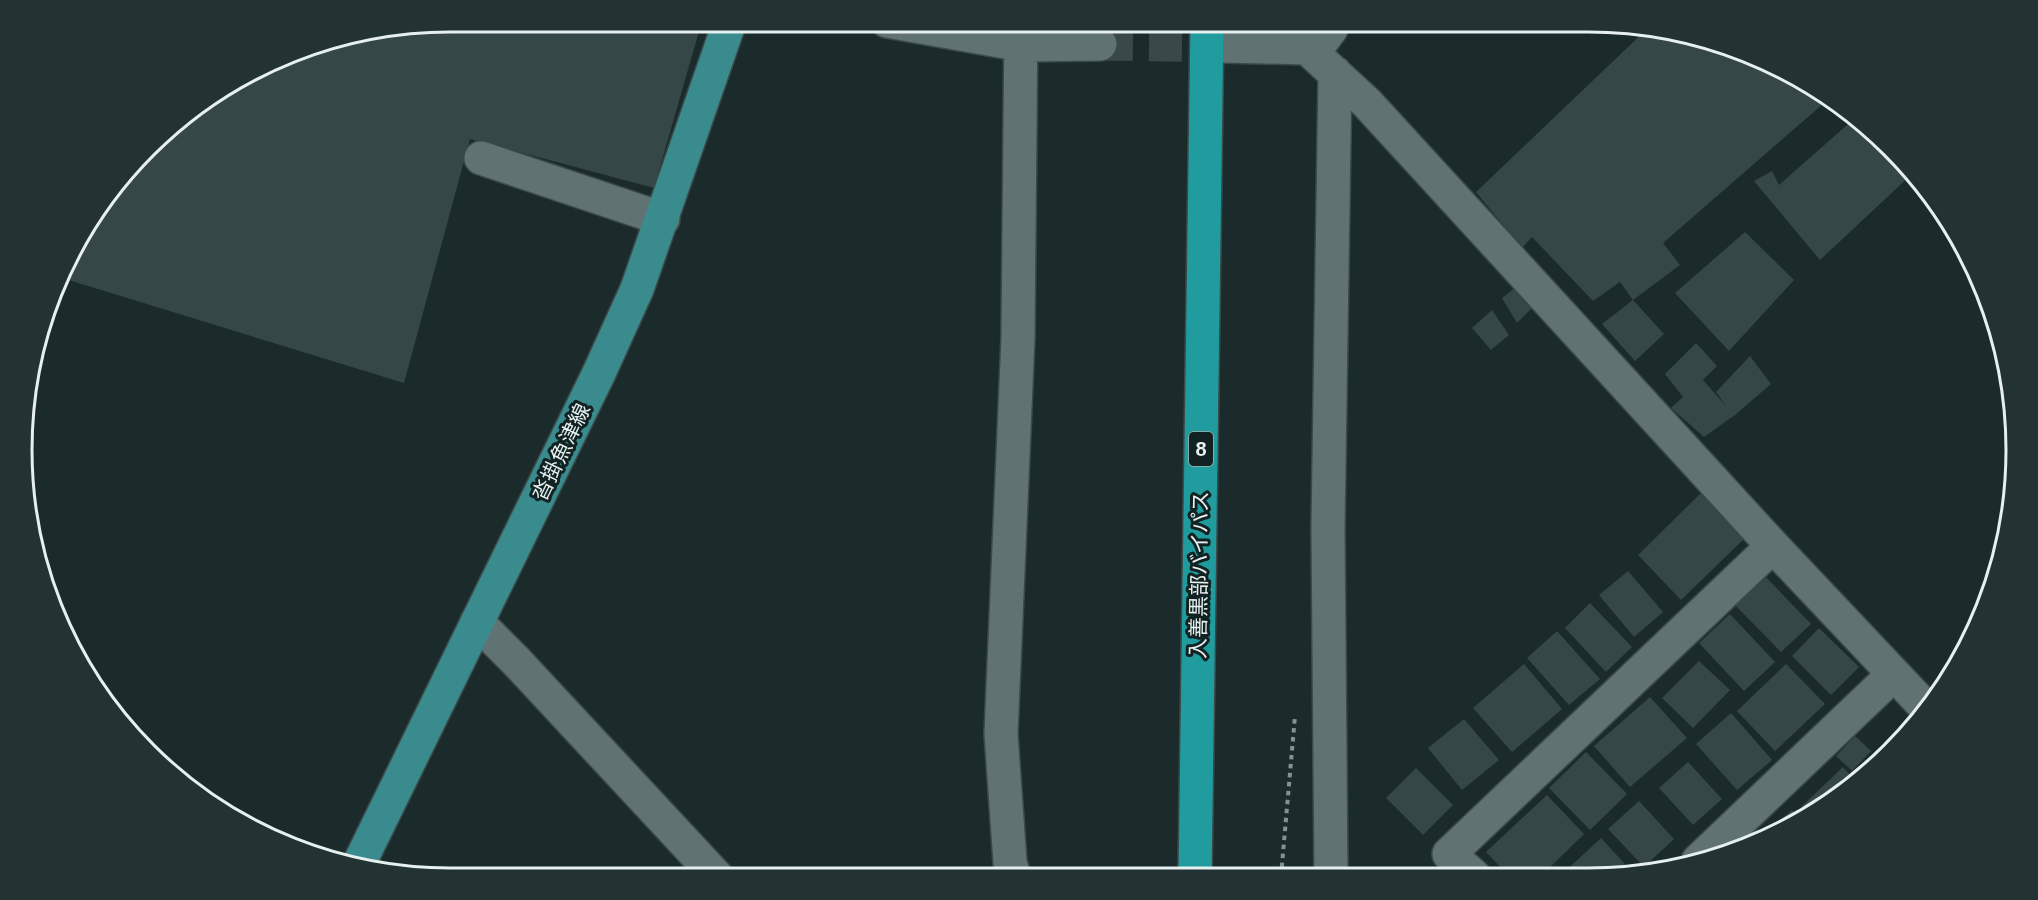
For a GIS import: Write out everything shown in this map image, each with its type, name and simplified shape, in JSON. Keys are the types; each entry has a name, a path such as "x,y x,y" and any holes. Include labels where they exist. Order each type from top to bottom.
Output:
{"highway":[{"name":"入善黒部バイパス","path":"1195,868 1215,33"}],"main road":[{"name":"沓掛魚津線","path":"362,859 638,289 726,32"}],"street":[{"path":"1330,32 1324,63 1331,868"},
{"path":"1012,868 1001,734 1018,338 1022,33 1100,44"},
{"path":"1215,33 1307,48 1367,103 1773,546 1921,703"},
{"path":"482,158 663,219"},
{"path":"1465,868 1449,854 1773,546"},
{"path":"477,622 709,868"},
{"path":"1710,850 1894,674"}],"building":[{"path":"423,32 699,32 654,188 470,139 404,383 68,280 102,217 135,174 154,154 174,135 217,102 290,63 342,46 395,35"},
{"path":"1641,35 1696,46 1748,63 1823,104 1663,243 1680,265 1633,300 1620,282 1593,301 1532,237 1522,248 1476,192"},
{"path":"1849,123 1884,154 1907,179 1820,260 1754,181 1772,171 1779,185"},
{"path":"1745,232 1794,280 1729,351 1675,293"},
{"path":"1516,287 1535,305 1517,323 1502,298"},
{"path":"1633,300 1664,334 1635,361 1602,324"},
{"path":"1492,310 1509,335 1491,350 1472,328"},
{"path":"1696,343 1717,366 1703,380 1727,407 1716,392 1750,356 1771,384 1735,415 1704,437 1671,408 1683,397 1665,374"},
{"path":"1702,492 1746,537 1681,600 1638,555"},
{"path":"1628,571 1663,612 1634,637 1599,595"},
{"path":"1763,574 1811,624 1781,652 1733,603"},
{"path":"1590,603 1632,647 1606,672 1565,628"},
{"path":"1730,614 1775,662 1744,691 1699,643"},
{"path":"1819,628 1859,667 1831,695 1792,656"},
{"path":"1557,631 1600,679 1569,705 1527,658"},
{"path":"1699,661 1730,690 1693,728 1662,698"},
{"path":"1524,664 1562,709 1512,752 1473,708"},
{"path":"1786,664 1825,704 1775,751 1737,711"},
{"path":"1650,697 1687,738 1630,787 1594,746"},
{"path":"1731,713 1772,760 1737,790 1696,744"},
{"path":"1464,719 1499,760 1462,790 1428,748"},
{"path":"1855,736 1871,751 1852,771 1836,756"},
{"path":"1586,752 1627,794 1590,830 1549,788"},
{"path":"1688,762 1722,799 1693,825 1659,788"},
{"path":"1843,767 1851,776 1821,798 1804,808 1802,806"},
{"path":"1416,768 1453,805 1423,835 1386,798"},
{"path":"1547,795 1584,834 1549,868 1501,868 1486,852"},
{"path":"1639,801 1674,839 1647,864 1642,865 1608,829"},
{"path":"1792,810 1795,813 1777,823"},
{"path":"1601,838 1627,867 1615,868 1569,868"}],"tunnel":[{"path":"1100,44 1223,46"}]}
